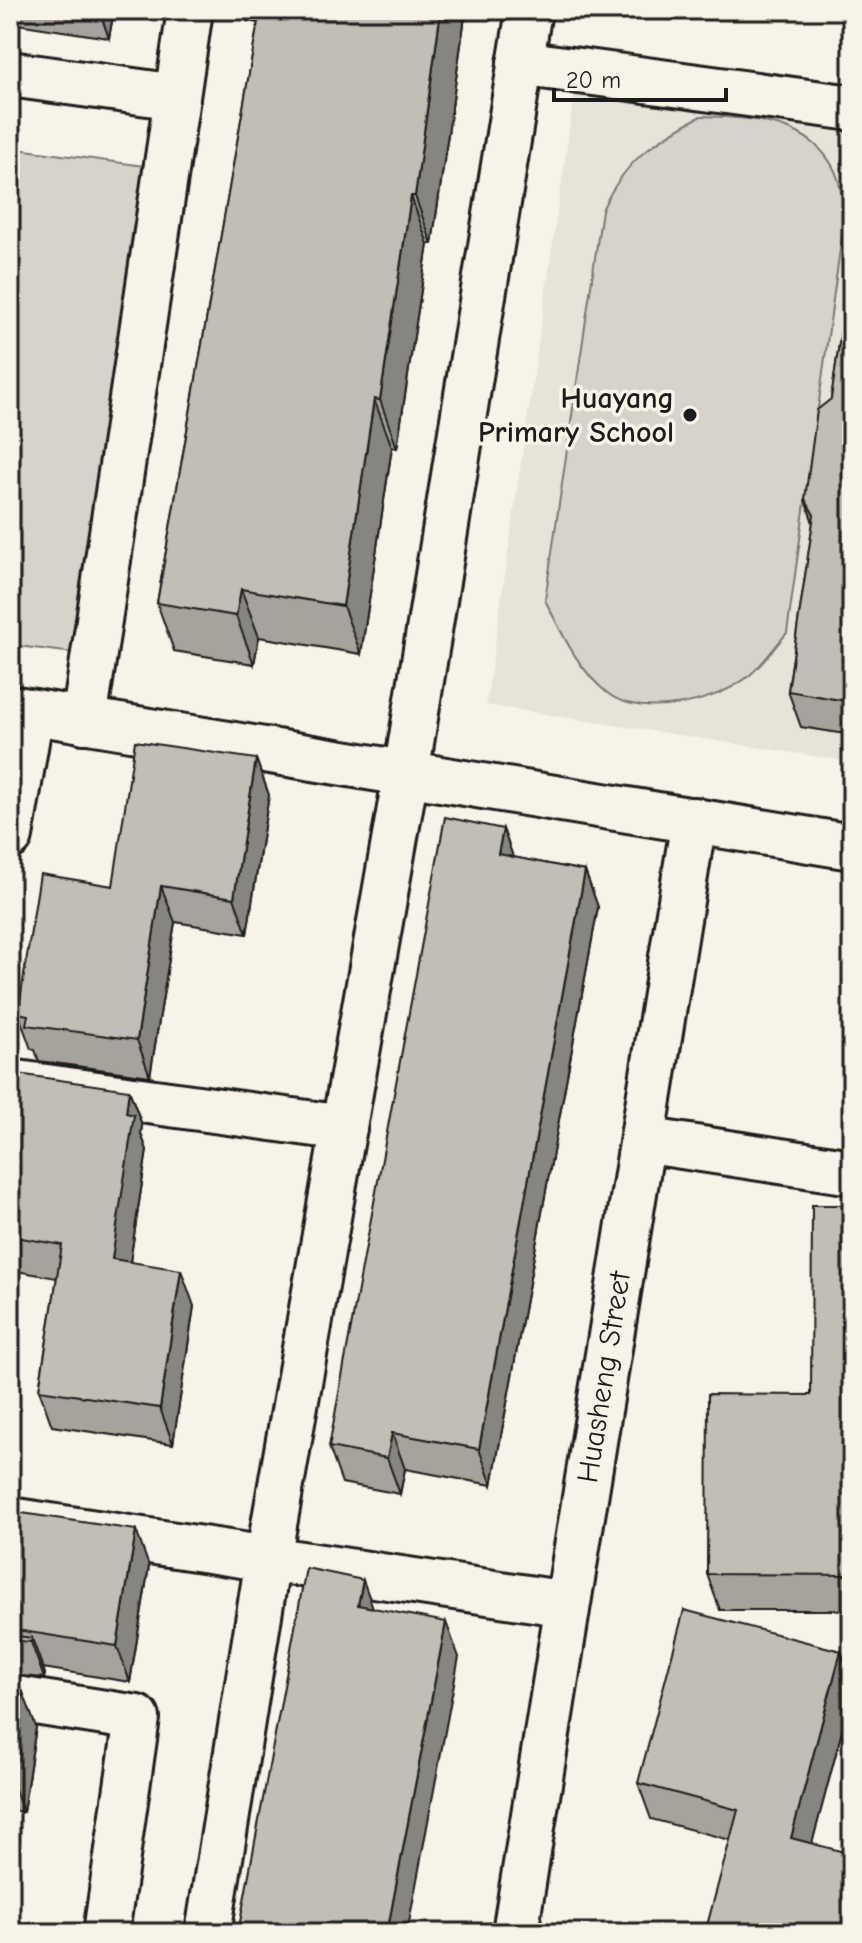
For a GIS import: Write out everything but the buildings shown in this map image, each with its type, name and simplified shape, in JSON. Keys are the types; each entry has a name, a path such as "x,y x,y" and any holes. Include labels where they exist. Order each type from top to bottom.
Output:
{"street":[{"path":"84,721 190,10"},
{"path":"208,1933 268,1559 406,774 529,10"},
{"path":"520,63 852,108"},
{"path":"10,74 177,97"},
{"path":"10,836 20,710 852,847"},
{"name":"Huasheng Street","path":"515,1933 694,820"},
{"path":"10,1082 344,1128"},
{"path":"643,1140 852,1172"},
{"path":"10,1520 567,1604"},
{"path":"10,1698 137,1718 106,1933"}],"shaded area":[{"name":"Huayang Primary School","path":"576,83 852,125 852,762 486,705"},
{"name":"Huayang Primary School","path":"701,116 739,118 777,125 811,141 835,171 845,213 787,633 760,665 736,685 700,700 658,706 638,705 621,701 596,683 571,649 545,600 602,210 621,178 642,154"},
{"path":"10,148 160,168 97,656 10,645"}],"place":[{"name":"Huayang Primary School","path":"690,415"}]}
